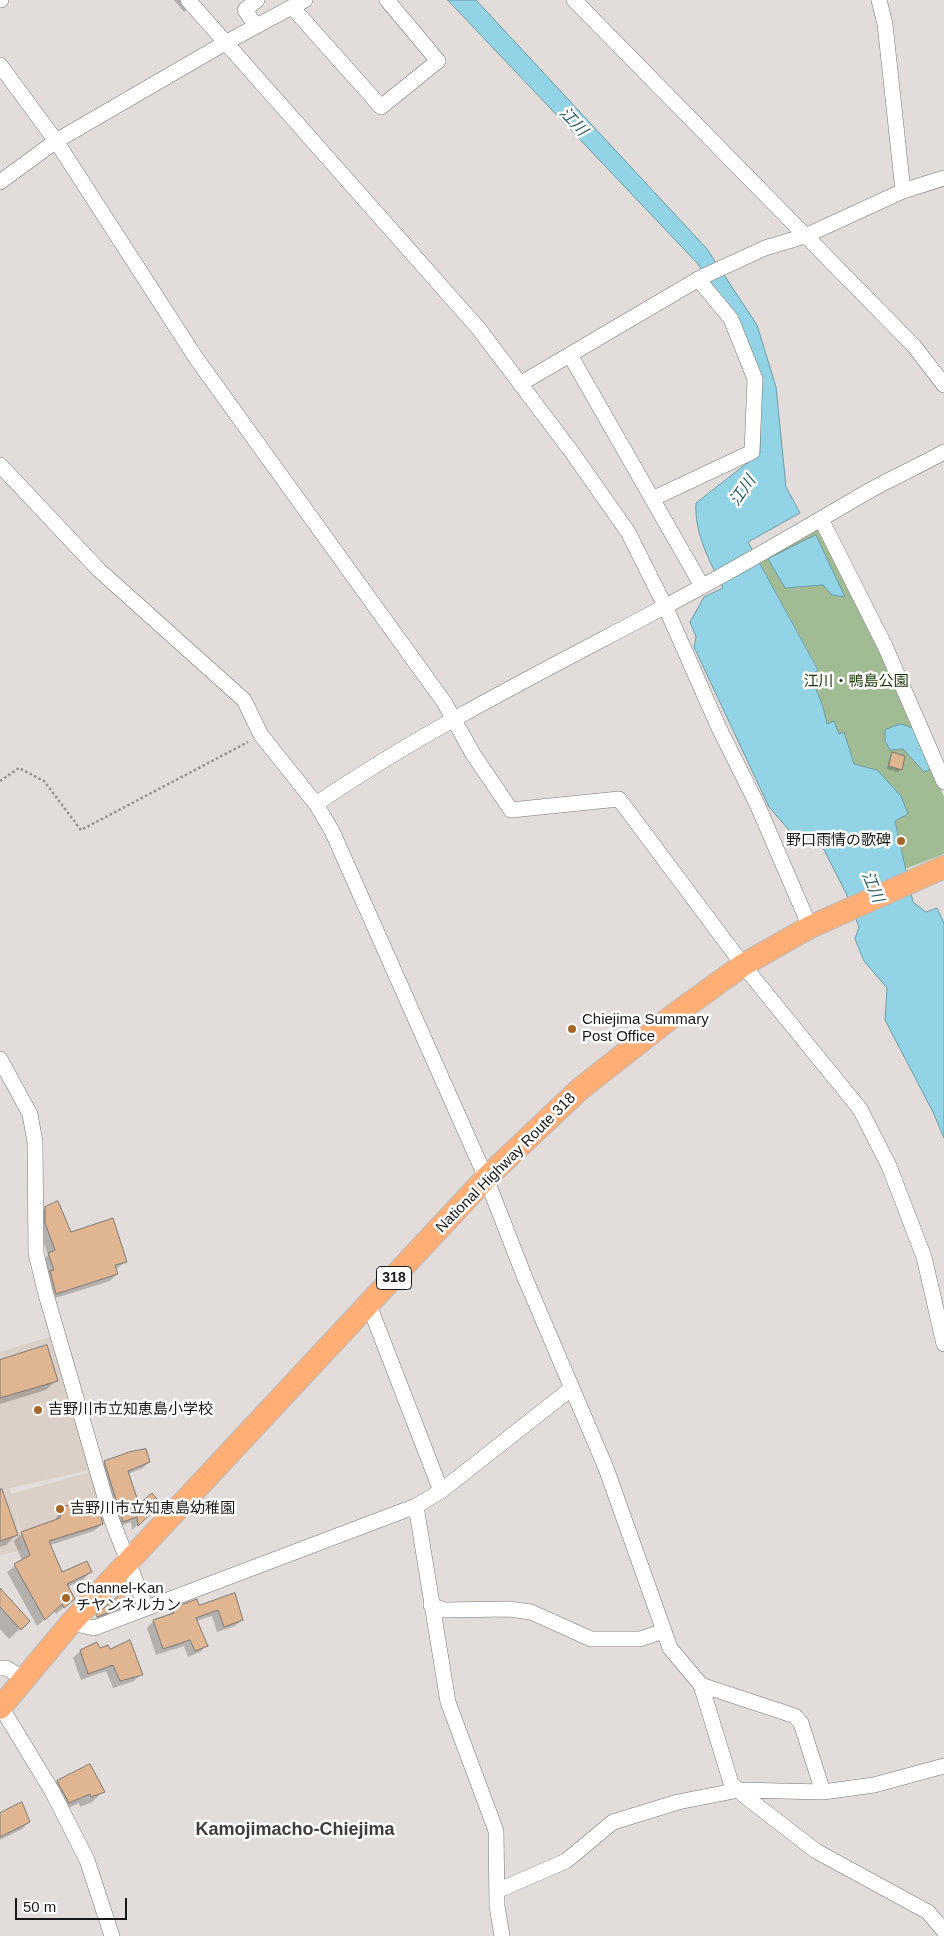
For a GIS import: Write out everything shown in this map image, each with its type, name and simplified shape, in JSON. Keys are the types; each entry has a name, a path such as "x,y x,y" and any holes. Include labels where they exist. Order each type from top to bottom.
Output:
{"highway":[{"name":"National Highway Route 318","path":"1,1708 23,1678 71,1623 486,1178 580,1089 678,1012 743,965 810,927 944,867"}],"street":[{"path":"188,0 479,329 571,451 628,532 665,606 719,728 757,804 810,927"},
{"path":"256,26 244,10 257,0"},
{"path":"0,182 56,141 225,43 298,4 381,107 438,61 388,0"},
{"path":"574,0 914,346 944,385"},
{"path":"879,0 885,24 903,191"},
{"path":"0,65 56,141 196,358 455,720 473,754 511,810 619,800 743,965 860,1109 889,1166 924,1257 944,1344"},
{"path":"520,384 700,278 765,248 805,236 903,191 944,178"},
{"path":"652,499 752,452 755,379 731,319 700,278"},
{"path":"570,355 652,499 707,583"},
{"path":"316,804 355,777 455,720 822,521 868,492 943,452"},
{"path":"0,465 99,570 244,700 261,735 316,804 332,831 486,1178 524,1278 606,1468 670,1648 701,1685 731,1783 816,1851 928,1912 944,1931"},
{"path":"822,521 885,646 944,782"},
{"path":"0,1059 30,1114 35,1142 36,1253 106,1500 146,1608"},
{"path":"369,1305 441,1491"},
{"path":"71,1623 94,1628 416,1506 441,1491 572,1388"},
{"path":"416,1506 448,1702 496,1831 497,1891 499,1924 502,1936"},
{"path":"431,1605 444,1610 509,1609 531,1612 591,1639 640,1639 664,1631"},
{"path":"0,1668 6,1668 23,1678"},
{"path":"701,1685 795,1716 801,1723 823,1792"},
{"path":"1,1708 52,1791 86,1860 112,1936"},
{"path":"497,1891 566,1861 613,1822 678,1802 739,1790 823,1792 874,1785 944,1766"}],"path":[{"path":"0,781 19,768 44,781 81,830 261,735"}],"shaded area":[{"name":"吉野川市立知恵島小学校","path":"55,1335 94,1469 10,1488 11,1494 91,1472 109,1524 25,1549 13,1499 23,1550 0,1555 0,1352"}],"green space":[{"name":"江川・鴨島公園","path":"822,521 886,647 944,797 944,854 905,869 895,821 877,770 854,764 844,732 839,734 827,724 823,707 810,676 818,669 756,556"}],"water":[{"name":"江川","path":"448,0 476,0 707,249 757,325 776,387 786,487 800,513 748,542 818,670 811,676 823,707 827,724 834,721 839,734 844,732 854,764 877,770 901,796 908,814 895,821 913,902 926,912 937,908 944,923 944,1138 933,1112 885,1020 887,988 864,961 855,939 859,927 846,893 819,840 789,830 769,807 694,647 696,637 690,622 704,597 723,588 708,558 700,536 696,503 760,453 759,372 741,324 697,263"},
{"path":"816,535 845,597 832,595 823,585 785,588 768,559"},
{"path":"901,724 916,729 933,768 924,772 903,749 890,750 885,741 885,730"}],"building":[{"path":"892,752 905,756 902,770 889,766"},
{"path":"58,1201 71,1232 113,1218 127,1262 115,1265 118,1274 56,1294 50,1271 54,1270 48,1253 55,1250 45,1223 45,1207"},
{"path":"47,1345 58,1381 0,1398 0,1360"},
{"path":"146,1449 150,1462 128,1471 139,1504 152,1493 161,1504 138,1526 137,1517 123,1522 104,1461 129,1452"},
{"path":"2,1489 18,1535 0,1541 0,1490"},
{"path":"97,1502 103,1524 49,1541 62,1572 87,1561 92,1572 67,1584 75,1599 64,1608 62,1604 45,1620 14,1564 30,1555 21,1532 60,1518 64,1506 73,1504 75,1511"},
{"path":"0,1588 30,1621 21,1630 0,1607"},
{"path":"127,1589 133,1603 97,1617 96,1615"},
{"path":"235,1593 243,1620 224,1627 218,1610 196,1618 208,1646 195,1651 190,1640 163,1649 153,1620 174,1613 172,1608 197,1599 199,1605"},
{"path":"130,1640 143,1675 120,1681 113,1665 88,1674 80,1650 97,1642 100,1648 108,1645 110,1649"},
{"path":"90,1764 105,1792 91,1797 90,1794 69,1803 57,1781"},
{"path":"22,1802 30,1822 0,1837 0,1813"}],"place":[{"name":"野口雨情の歌碑","path":"901,841"},
{"name":"Chiejima Summary Post Office","path":"572,1029"},
{"name":"吉野川市立知恵島小学校","path":"38,1410"},
{"name":"吉野川市立知恵島幼稚園","path":"60,1509"},
{"name":"Channel-Kan チヤンネルカン","path":"66,1598"}],"district":[{"name":"Kamojimacho-Chiejima","path":"295,1830"}]}
